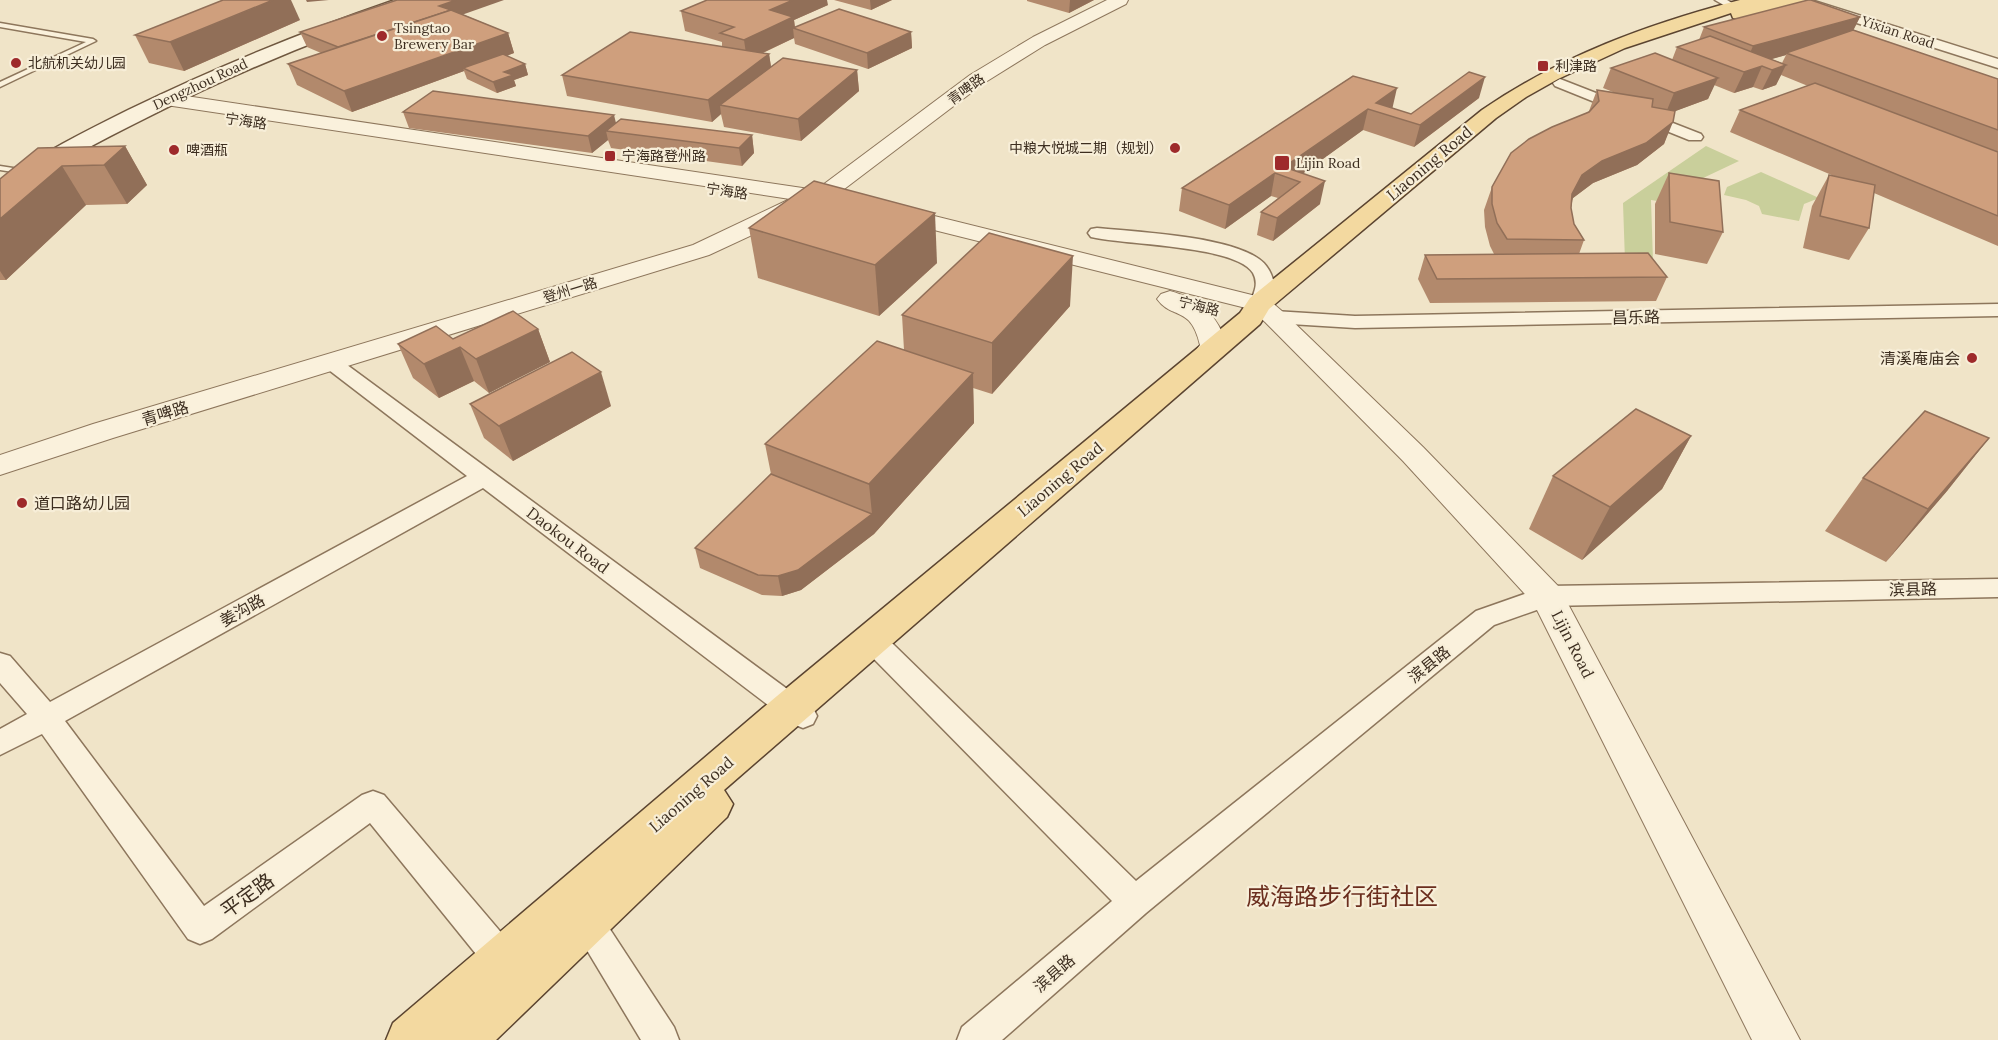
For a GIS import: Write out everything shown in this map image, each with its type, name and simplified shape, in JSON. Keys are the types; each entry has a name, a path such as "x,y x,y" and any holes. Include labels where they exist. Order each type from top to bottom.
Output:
{"main road":[{"name":"Dengzhou Road","path":"0,192 27,172 158,103 235,67 328,28 412,0"},
{"name":"Liaoning Road","path":"410,1040 586,922 798,712 883,651 1261,313 1512,96 1557,71 1654,31 1739,5 1796,0"},
{"name":"Liaoning Road","path":"461,1040 512,971 798,712 1204,357 1506,119 1560,82 1739,5"}],"street":[{"name":"青啤路","path":"813,198 993,69 1039,41 1120,0"},
{"name":"Yixian Road","path":"1796,0 1998,64"},
{"path":"1560,82 1695,137"},
{"name":"宁海路","path":"158,103 813,198 1170,298 1261,313"},
{"name":"登州一路","path":"332,363 701,250 813,198"},
{"name":"宁海路","path":"864,212 1261,313"},
{"path":"1097,233 1196,245 1243,257 1260,268 1266,287 1261,313"},
{"path":"1170,298 1194,310 1205,321 1213,345 1204,357"},
{"name":"昌乐路","path":"1261,313 1355,322 1998,310"},
{"name":"Lijin Road","path":"1261,313 1430,471 1547,596 1777,1040"},
{"name":"青啤路","path":"0,465 332,363"},
{"name":"Daokou Road","path":"332,363 798,712"},
{"name":"姜沟路","path":"0,743 484,477"},
{"name":"滨县路","path":"975,1040 1135,902 1485,618 1547,596 1998,588"},
{"path":"883,651 1135,902"},
{"name":"平定路","path":"0,664 46,717 200,928 373,804 512,971"},
{"path":"586,922 661,1040"}],"lane":[{"path":"0,25 93,41 0,85"},
{"path":"0,168 27,172"}],"green space":[{"path":"1706,146 1739,161 1701,179 1704,208 1651,200 1653,261 1625,261 1623,203"},
{"path":"1761,172 1819,198 1804,204 1799,221 1762,214 1759,206 1746,200 1724,195 1727,187"}],"building":[{"path":"223,0 273,0 170,42 135,35"},
{"path":"397,0 456,0 439,6 451,10 338,47 300,32"},
{"path":"707,0 793,0 770,10 793,17 744,40 720,33 734,27 681,11"},
{"path":"1808,0 1860,17 1753,46 1704,27"},
{"path":"839,9 911,32 867,53 793,28"},
{"path":"451,10 508,33 344,91 288,64"},
{"path":"1853,30 1998,79 1998,130 1786,53"},
{"path":"630,32 769,54 708,100 562,75"},
{"path":"1710,36 1786,65 1772,70 1762,66 1744,72 1677,47"},
{"path":"1655,53 1718,78 1674,93 1611,68"},
{"path":"503,54 525,64 504,72 513,75 493,82 463,68"},
{"path":"783,58 857,70 798,119 720,105"},
{"path":"1469,72 1485,77 1420,125 1368,109 1284,167 1325,181 1277,218 1261,212 1300,182 1275,173 1229,205 1182,188 1353,76 1397,88 1376,103 1411,114"},
{"path":"1815,83 1998,152 1998,216 1740,110"},
{"path":"1597,90 1653,99 1652,107 1675,111 1673,122 1646,143 1602,161 1582,175 1572,194 1571,208 1574,224 1584,240 1507,239 1497,223 1492,204 1492,187 1511,153 1529,139 1589,112 1599,101"},
{"path":"433,91 614,115 588,136 403,112"},
{"path":"621,119 752,135 739,148 606,131"},
{"path":"125,146 104,165 62,166 0,219 0,179 38,148"},
{"path":"1669,173 1719,181 1723,232 1670,222"},
{"path":"1829,175 1875,185 1869,228 1820,216"},
{"path":"814,181 935,213 875,265 749,228"},
{"path":"989,233 1073,256 992,343 902,315"},
{"path":"1648,253 1667,277 1437,279 1425,255"},
{"path":"513,311 538,329 476,359 460,347 424,364 398,344 436,326 453,339"},
{"path":"877,341 973,373 869,484 765,444"},
{"path":"572,352 601,372 499,426 470,404"},
{"path":"1636,409 1691,436 1610,507 1553,476"},
{"path":"1925,411 1989,438 1928,509 1863,478"},
{"path":"771,474 872,514 798,570 778,576 758,575 695,548"}],"place":[{"name":"Tsingtao Brewery Bar","path":"382,36"},
{"name":"北航机关幼儿园","path":"16,63"},
{"name":"利津路","path":"1543,66"},
{"name":"中粮大悦城二期（规划）","path":"1175,148"},
{"name":"啤酒瓶","path":"174,150"},
{"name":"宁海路登州路","path":"610,156"},
{"name":"Lijin Road","path":"1282,163"},
{"name":"清溪庵庙会","path":"1972,358"},
{"name":"道口路幼儿园","path":"22,503"}],"district":[{"name":"威海路步行街社区","path":"1342,896"}]}
